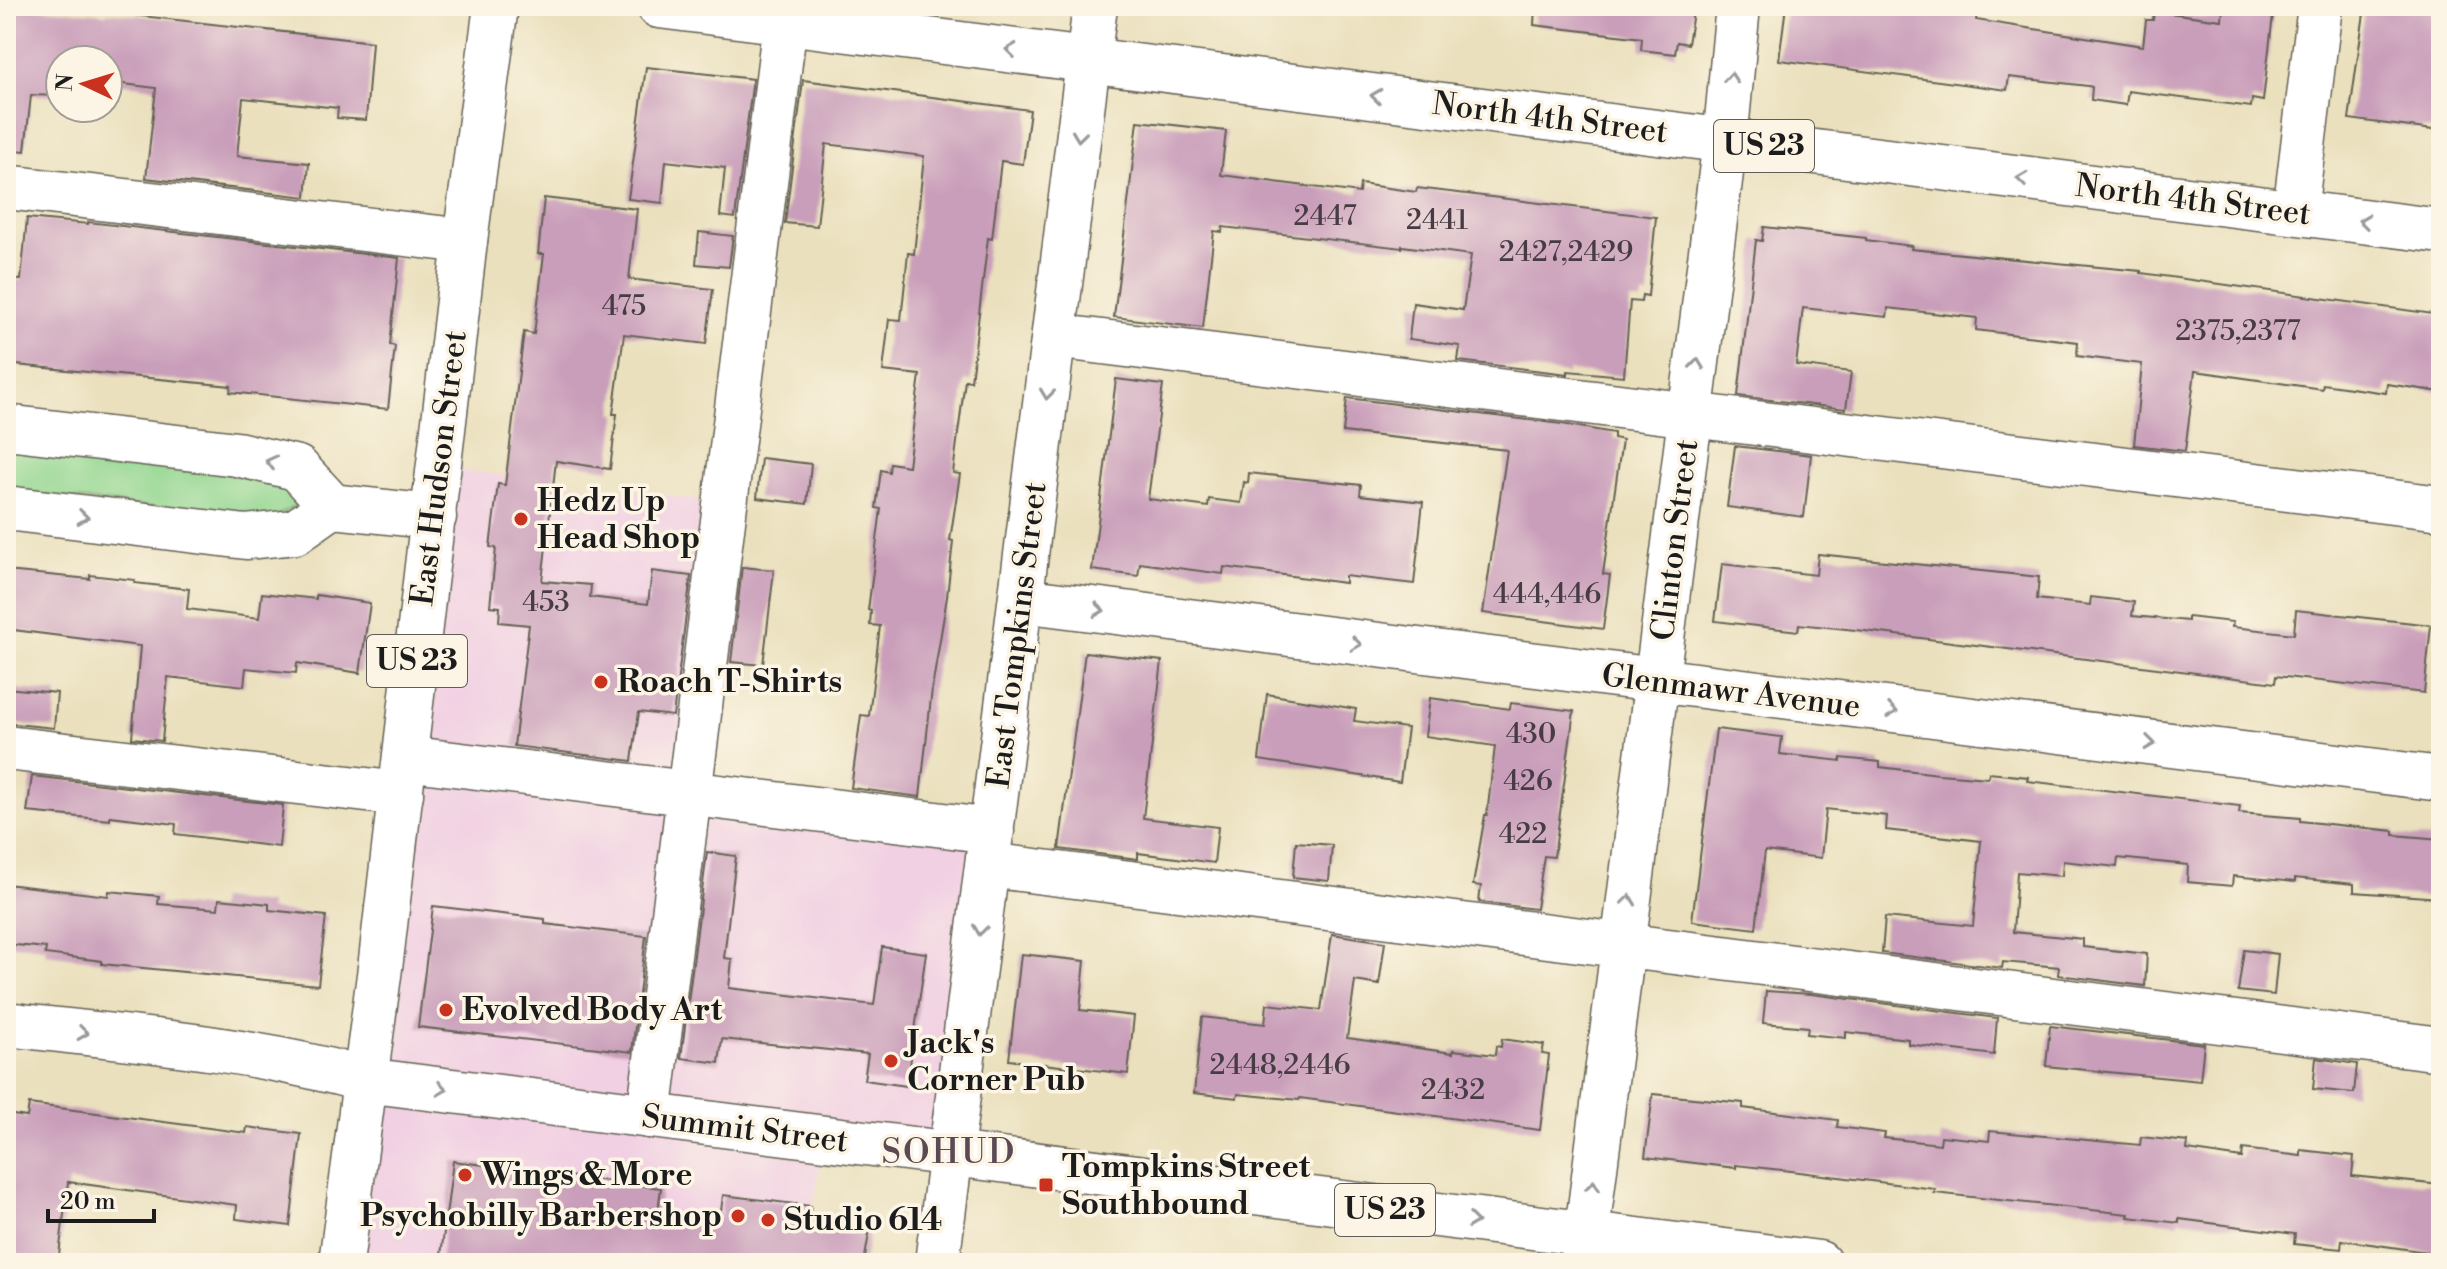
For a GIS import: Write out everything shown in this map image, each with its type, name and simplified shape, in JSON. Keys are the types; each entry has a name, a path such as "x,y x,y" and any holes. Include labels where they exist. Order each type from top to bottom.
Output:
{"street":[{"name":"East Hudson Street","path":"341,1263 496,6"},
{"name":"North 4th Street","path":"659,6 2441,231"},
{"name":"East Tompkins Street","path":"937,1263 1095,6"},
{"name":"Clinton Street","path":"1585,1249 1725,141 1738,6"},
{"path":"2295,212 2320,6"},
{"path":"649,1116 785,22"},
{"path":"6,187 465,241"},
{"path":"1054,336 2441,508"},
{"path":"6,427 237,454 297,468 332,506 434,517"},
{"path":"6,508 246,537 295,532 332,506"},
{"name":"Glenmawr Avenue","path":"1021,600 2441,779"},
{"path":"6,748 689,793 990,848 1623,946 2441,1049"},
{"name":"Summit Street","path":"6,1024 251,1053 304,1063 365,1080 951,1155 1585,1249 1819,1263"}],"shaded area":[{"path":"440,468 725,503 689,793 992,831 951,1155 823,1139 806,1263 337,1263"}],"green space":[{"path":"6,442 278,479 293,494 296,502 295,506 271,520 6,492"}],"building":[{"path":"6,6 107,12 372,42 366,120 337,118 338,108 243,98 237,156 309,163 306,197 146,178 156,88 124,84 124,44 44,44 44,95 31,95 25,151 6,149"},
{"path":"1535,6 1694,6 1688,44 1677,42 1675,54 1641,50 1642,38 1534,25"},
{"path":"1786,6 1978,6 1976,20 2143,46 2146,20 2153,20 2154,11 2222,20 2223,6 2274,6 2263,101 2252,99 2251,107 2128,91 2126,105 2091,100 2092,87 2088,86 2009,77 2007,90 1779,60"},
{"path":"2365,6 2441,6 2441,131 2349,119"},
{"path":"646,67 753,79 735,218 720,216 725,168 666,161 662,203 628,199"},
{"path":"803,80 1030,110 1023,164 1001,161 992,239 988,238 971,381 965,380 953,473 960,474 950,540 953,541 947,597 932,689 920,797 851,788 861,715 869,716 880,626 870,625 871,611 868,610 881,509 876,508 881,470 889,472 890,463 908,466 920,375 883,371 889,319 901,320 908,253 914,254 924,156 826,144 817,226 785,223"},
{"path":"1138,121 1226,131 1221,175 1359,193 1360,184 1416,192 1417,188 1656,217 1648,296 1642,295 1641,302 1630,301 1624,376 1568,371 1568,374 1458,361 1460,346 1409,339 1413,303 1463,310 1471,255 1402,246 1223,227 1222,232 1214,231 1203,328 1114,317"},
{"path":"544,198 637,209 629,279 713,289 706,344 624,334 613,414 617,414 610,469 556,461 542,581 591,585 590,597 648,604 652,571 691,576 673,716 639,712 632,761 514,746 529,625 499,622 500,607 490,606 496,548 490,547 498,484 505,485 524,332 534,334 544,254 538,254"},
{"path":"27,218 88,222 399,258 390,345 395,346 388,409 230,392 231,386 6,364 6,279 21,280"},
{"path":"1764,227 1866,238 1912,246 1911,249 2141,271 2441,315 2441,392 2387,384 2386,393 2323,384 2322,389 2195,371 2185,451 2134,445 2142,364 2077,356 2078,342 1976,330 1977,318 1888,308 1887,317 1803,308 1796,365 1851,372 1846,409 1738,396 1756,240 1762,241"},
{"path":"699,232 733,236 729,267 696,264"},
{"path":"1116,379 1163,385 1148,499 1208,507 1209,499 1241,503 1244,482 1248,483 1249,473 1361,485 1360,495 1423,502 1414,584 1345,576 1345,583 1224,567 1223,574 1140,563 1138,576 1092,570"},
{"path":"1347,398 1562,424 1614,433 1614,438 1622,440 1603,574 1610,575 1603,629 1483,613 1507,450 1343,432"},
{"path":"1735,446 1811,455 1804,517 1727,507"},
{"path":"761,458 811,464 807,504 757,498"},
{"path":"1818,554 2039,577 2037,599 2090,605 2091,597 2134,602 2132,616 2233,622 2232,627 2294,634 2296,610 2431,625 2424,693 2276,676 2275,683 1799,624 1798,631 1715,621 1722,564 1816,575"},
{"path":"742,567 774,570 763,665 731,662"},
{"path":"6,571 90,579 90,575 189,589 187,609 259,618 262,593 316,599 316,595 370,603 360,673 297,663 296,673 246,668 244,686 168,677 162,741 132,738 140,646 6,629"},
{"path":"1085,652 1162,661 1143,818 1218,827 1214,863 1138,853 1138,859 1059,849"},
{"path":"6,688 57,693 54,728 6,723"},
{"path":"1267,694 1356,709 1354,721 1407,728 1400,782 1259,760"},
{"path":"1430,698 1510,709 1511,703 1574,711 1554,857 1544,856 1536,909 1479,902 1481,886 1473,885 1487,815 1495,746 1425,736"},
{"path":"1716,729 1782,737 1780,754 1880,762 1880,767 1939,774 1988,778 1989,773 2028,777 2027,781 2240,806 2239,813 2300,818 2300,821 2394,831 2394,835 2441,839 2441,898 2354,892 2354,884 2295,878 2295,882 2233,876 2232,886 2187,882 2188,865 2118,858 2117,867 2063,861 2062,876 2017,872 2013,932 2083,939 2083,947 2147,954 2145,986 2058,975 2059,967 2003,962 2002,968 1882,953 1885,917 1973,926 1981,841 1886,830 1887,816 1826,809 1821,858 1765,851 1756,929 1692,921"},
{"path":"32,776 283,805 279,847 175,834 176,824 110,816 110,820 27,812"},
{"path":"1296,842 1332,845 1329,881 1293,877"},
{"path":"707,852 736,856 724,958 732,959 729,988 874,1005 882,947 926,953 907,1086 864,1080 868,1054 722,1039 719,1063 681,1058"},
{"path":"6,884 108,896 109,891 159,896 158,904 218,909 219,899 269,904 269,910 326,916 318,985 102,964 102,961 45,954 46,948 6,944"},
{"path":"433,906 545,919 545,924 646,936 632,1052 418,1027"},
{"path":"1332,934 1385,942 1379,985 1355,981 1347,1038 1453,1053 1453,1050 1495,1055 1496,1046 1501,1047 1502,1039 1544,1045 1542,1054 1549,1055 1540,1130 1300,1098 1238,1094 1237,1098 1194,1093 1202,1017 1265,1024 1267,1004 1321,1010"},
{"path":"2244,950 2278,954 2274,995 2238,991"},
{"path":"1021,954 1085,961 1080,1010 1134,1016 1128,1074 1009,1060"},
{"path":"1766,991 1997,1018 1994,1055 1908,1044 1908,1039 1846,1032 1846,1038 1807,1034 1808,1027 1763,1023"},
{"path":"2050,1026 2204,1044 2200,1081 2046,1066"},
{"path":"2316,1058 2357,1064 2354,1093 2313,1089"},
{"path":"1653,1094 1743,1103 1743,1108 1838,1120 1837,1127 1885,1133 1884,1138 1940,1144 1941,1136 1989,1141 1990,1131 2140,1145 2141,1137 2188,1142 2187,1150 2242,1158 2243,1149 2301,1156 2301,1150 2354,1156 2352,1176 2441,1185 2441,1254 2342,1240 2341,1249 2294,1244 2295,1234 1934,1193 1935,1189 1791,1171 1645,1157"},
{"path":"29,1104 246,1133 247,1127 301,1134 290,1226 236,1219 237,1205 68,1182 58,1263 6,1263 6,1114 27,1117"},
{"path":"453,1161 661,1188 658,1211 720,1219 723,1195 811,1206 809,1222 870,1228 864,1263 440,1263"}],"place":[{"name":"Hedz Up Head Shop","path":"521,519"},
{"name":"Roach T-Shirts","path":"601,682"},
{"name":"Evolved Body Art","path":"446,1010"},
{"name":"Jack's Corner Pub","path":"891,1061"},
{"name":"Wings & More","path":"465,1175"},
{"name":"Tompkins Street Southbound","path":"1046,1185"},
{"name":"Psychobilly Barbershop","path":"738,1216"},
{"name":"Studio 614","path":"768,1220"}],"district":[{"name":"SOHUD","path":"949,1153"}]}
